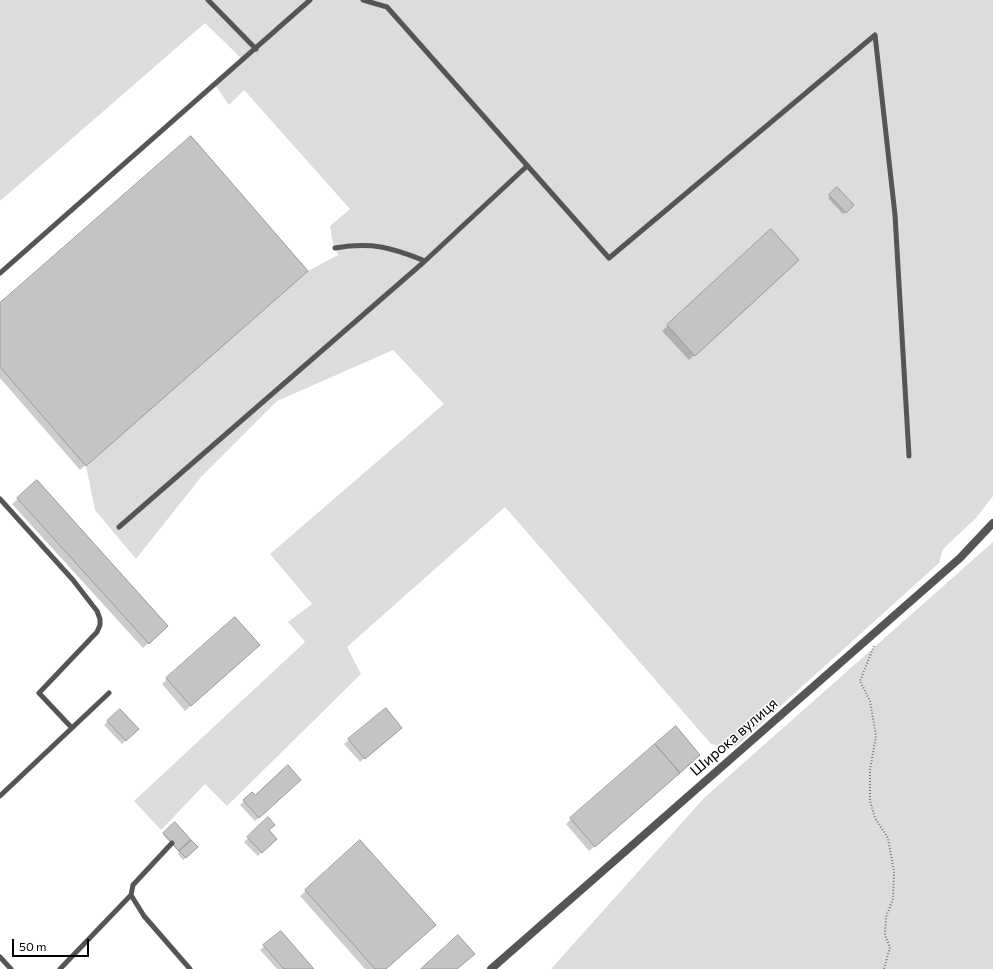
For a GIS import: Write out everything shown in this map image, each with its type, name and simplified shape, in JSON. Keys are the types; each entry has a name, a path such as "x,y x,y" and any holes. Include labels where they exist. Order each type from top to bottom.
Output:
{"street":[{"name":"Широка вулиця","path":"491,969 960,558 993,523"}],"lane":[{"path":"208,0 256,49"},
{"path":"0,273 310,0"},
{"path":"363,0 387,7 609,258 874,35 895,215 909,456"},
{"path":"119,528 425,261 527,166"},
{"path":"335,248 357,245 382,246 407,253 425,261"},
{"path":"0,498 72,580 99,615 100,625 97,632 39,693 72,728"},
{"path":"0,796 109,693"},
{"path":"60,969 131,895 133,885 172,843"},
{"path":"131,895 144,916 190,969"},
{"path":"0,957 11,969"}],"path":[{"path":"880,628 860,681 870,701 876,736 870,770 870,801 875,818 888,838 894,872 893,899 886,917 886,935 890,947 884,969"}],"shaded area":[{"path":"0,0 993,0 993,496 976,518 943,549 939,563 735,747 711,744 505,507 347,647 361,674 227,806 205,784 161,830 134,801 305,642 288,622 312,604 270,554 444,404 393,350 277,401 201,477 136,559 95,510 86,466 308,271 338,255 333,244 330,226 350,209 244,90 229,105 215,85 243,60 205,23 0,201"},
{"path":"993,542 993,969 551,969 704,798"}],"building":[{"path":"191,136 308,271 86,466 0,367 0,303"},
{"path":"837,187 854,205 846,213 829,195"},
{"path":"771,229 799,260 695,356 667,325"},
{"path":"37,480 168,626 149,644 17,498"},
{"path":"235,617 260,645 191,706 166,678"},
{"path":"386,708 402,728 365,759 348,739"},
{"path":"120,709 139,729 126,741 107,721"},
{"path":"676,726 700,755 680,773 655,744"},
{"path":"655,744 680,773 595,847 570,818"},
{"path":"288,765 301,780 259,818 243,800 252,792 255,795"},
{"path":"268,817 275,825 269,830 277,839 262,853 247,837"},
{"path":"175,822 191,840 179,851 163,833"},
{"path":"191,840 198,847 186,858 179,851"},
{"path":"360,840 436,925 386,969 375,969 305,890"},
{"path":"281,931 314,969 284,969 263,945"},
{"path":"458,935 475,954 457,969 421,969"}]}
